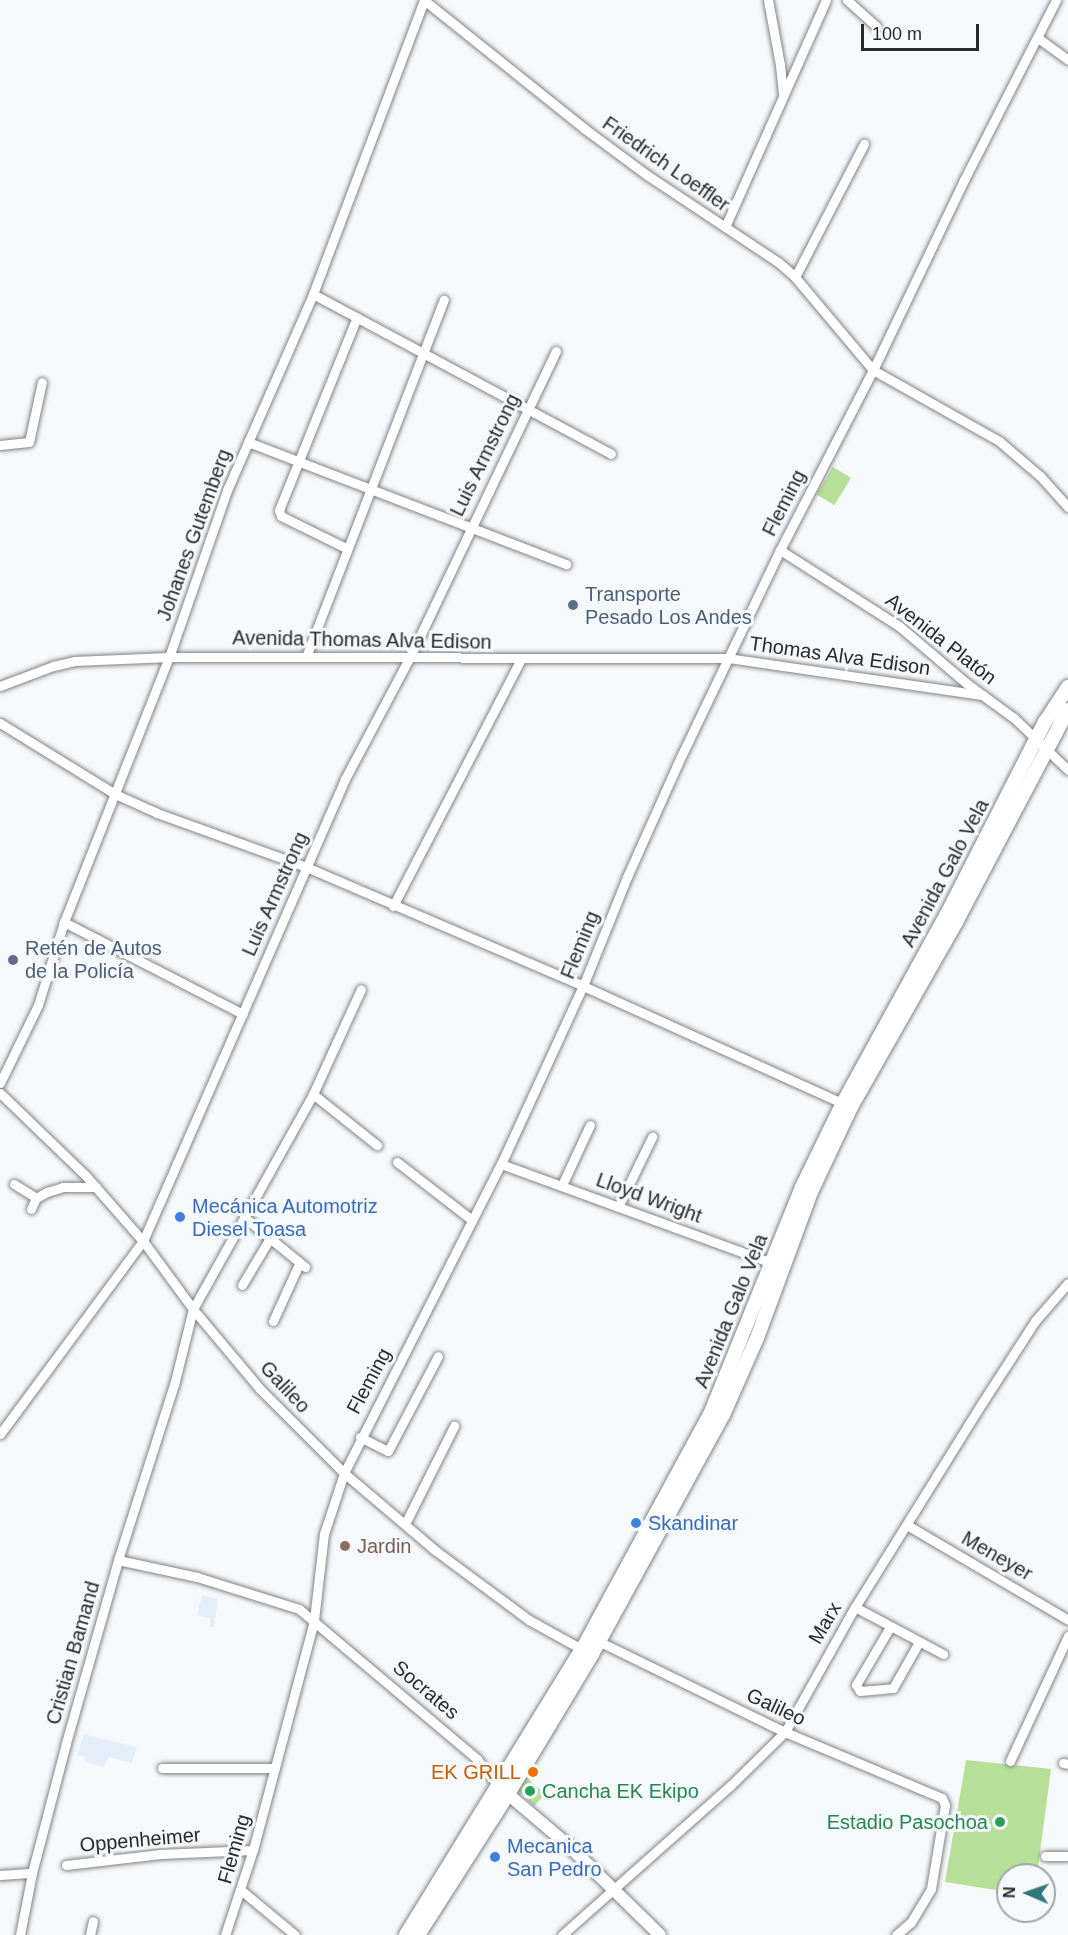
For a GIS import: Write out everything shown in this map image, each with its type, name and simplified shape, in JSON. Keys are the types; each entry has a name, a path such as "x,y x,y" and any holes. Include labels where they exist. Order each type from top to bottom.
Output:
{"main road":[{"name":"Avenida Galo Vela","path":"418,1935 590,1646 718,1412 778,1265 802,1187 951,919 1042,744 1068,687"},
{"name":"Avenida Galo Vela","path":"1042,744 1068,710"},
{"name":"Avenida Galo Vela","path":"406,1935 503,1790"}],"street":[{"name":"Friedrich Loeffler","path":"424,0 585,129 647,175 795,277 873,370"},
{"name":"Johanes Gutemberg","path":"0,1083 38,1005 64,922 169,657 228,488 313,294 424,0"},
{"path":"768,0 783,95"},
{"path":"725,227 826,0"},
{"path":"847,0 877,27"},
{"name":"Fleming","path":"225,1935 242,1891 254,1850 314,1620 324,1534 344,1473 360,1437 501,1164 583,986 627,877 780,550 873,370 969,170 1056,0"},
{"path":"1038,38 1068,60"},
{"path":"795,277 864,144"},
{"path":"313,294 611,454"},
{"path":"306,657 346,548 444,300"},
{"path":"346,548 281,516 280,502 357,317"},
{"name":"Luis Armstrong","path":"0,1434 143,1241 345,779 410,657 470,527 556,351"},
{"path":"873,370 999,441 1040,476 1068,507"},
{"path":"0,444 29,442 42,382"},
{"path":"248,442 566,564"},
{"name":"Avenida Platón","path":"780,550 899,626 1042,744 1068,770"},
{"name":"Avenida Thomas Alva Edison","path":"0,686 53,666 74,661 169,657 728,658"},
{"name":"Thomas Alva Edison","path":"728,658 982,695"},
{"path":"393,906 521,659"},
{"path":"0,723 115,794 157,813 306,867 583,986 847,1105"},
{"path":"64,922 243,1014"},
{"name":"Cristian Bamand","path":"20,1935 32,1873 118,1560 174,1385 193,1309 313,1094 361,988"},
{"name":"Galileo","path":"0,1093 96,1187 143,1241 193,1309 259,1388 344,1473 405,1524 530,1620 785,1732 940,1795 945,1805 931,1889 911,1922 896,1935"},
{"path":"313,1094 377,1145"},
{"path":"562,1185 590,1125"},
{"path":"619,1205 652,1137"},
{"path":"397,1162 472,1220"},
{"name":"Lloyd Wright","path":"501,1164 619,1205 778,1265"},
{"path":"14,1184 36,1198"},
{"path":"31,1209 36,1198 63,1187 96,1187"},
{"path":"244,1217 302,1266 273,1321"},
{"path":"242,1285 270,1238"},
{"name":"Marx","path":"562,1935 731,1785 785,1732 855,1607 1035,1321 1068,1283"},
{"path":"360,1437 388,1451 438,1356"},
{"path":"405,1524 454,1426"},
{"name":"Meneyer","path":"907,1526 1068,1620"},
{"name":"Socrates","path":"118,1560 197,1577 299,1609 477,1759 503,1790"},
{"path":"855,1607 944,1654"},
{"path":"890,1627 856,1685 860,1691 893,1688 919,1641"},
{"path":"1010,1761 1068,1636"},
{"path":"162,1768 275,1768"},
{"path":"503,1790 569,1846 660,1935"},
{"name":"Oppenheimer","path":"66,1865 160,1854 254,1850"},
{"path":"1045,1856 1068,1856"},
{"path":"0,1875 32,1873"},
{"path":"242,1891 295,1935"},
{"path":"90,1935 93,1922"}],"shaded area":[{"path":"202,1595 218,1599 214,1627 210,1627 210,1618 197,1615"},
{"path":"84,1734 137,1747 132,1763 109,1757 103,1767 84,1761 85,1757 77,1755"}],"green space":[{"path":"833,467 851,478 835,505 817,494"},
{"name":"Estadio Pasochoa","path":"966,1760 1051,1769 1039,1863 996,1863 996,1890 945,1882"},
{"name":"Cancha EK Ekipo","path":"525,1776 545,1794 534,1806 514,1788"}],"place":[{"name":"Transporte Pesado Los Andes","path":"573,605"},
{"name":"Retén de Autos de la Policía","path":"13,960"},
{"name":"Mecánica Automotriz Diesel Toasa","path":"180,1217"},
{"name":"Skandinar","path":"636,1523"},
{"name":"Jardin","path":"345,1546"},
{"name":"EK GRILL","path":"533,1772"},
{"name":"Cancha EK Ekipo","path":"530,1791"},
{"name":"Estadio Pasochoa","path":"1000,1822"},
{"name":"Mecanica San Pedro","path":"495,1857"}]}
